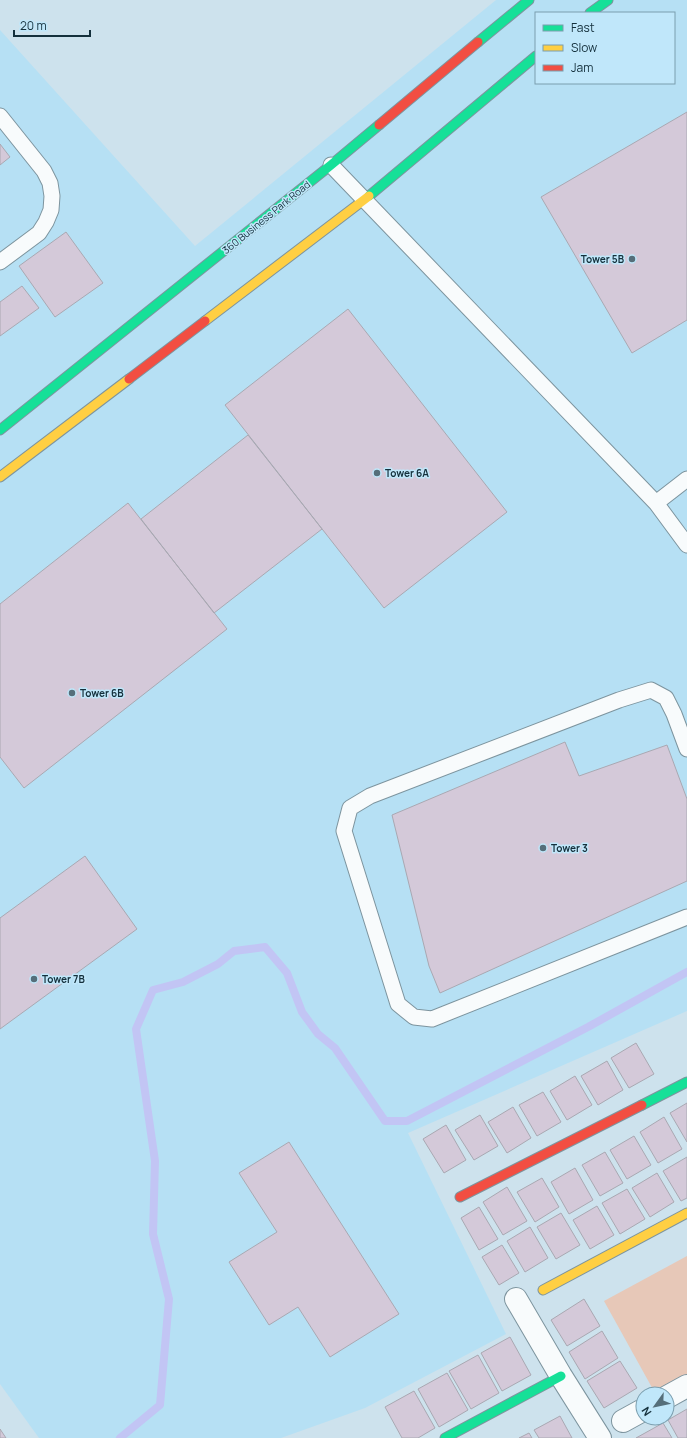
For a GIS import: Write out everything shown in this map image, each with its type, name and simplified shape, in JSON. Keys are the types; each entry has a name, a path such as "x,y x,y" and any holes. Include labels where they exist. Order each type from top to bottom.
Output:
{"main road":[{"name":"360 Business Park Road","path":"0,430 331,165 529,0"},
{"path":"591,12 608,0"},
{"path":"0,477 364,200 535,57"},
{"path":"460,1197 687,1082"},
{"path":"543,1290 687,1214"},
{"path":"445,1438 561,1376"}],"street":[{"path":"516,1299 561,1376 600,1438"},
{"path":"675,1393 687,1386"},
{"path":"623,1421 635,1414"}],"lane":[{"path":"0,116 44,171 50,183 52,196 51,210 39,233 0,262"},
{"path":"331,165 656,503 687,545"},
{"path":"656,503 687,479"},
{"path":"687,749 674,714 666,698 651,690 619,700 370,796 350,808 344,831 398,1004 414,1017 432,1019 687,917"}],"shaded area":[{"path":"496,0 687,0 687,1011 408,1133 506,1334 365,1408 281,1438 39,1438 0,1384 0,30 195,246"},
{"path":"687,1256 687,1375 667,1386 651,1386 604,1301"}],"building":[{"name":"Tower 5B","path":"687,112 687,320 632,353 541,197"},
{"path":"0,144 10,157 0,165"},
{"path":"66,232 103,283 55,317 19,266"},
{"path":"22,286 39,308 0,336 0,302"},
{"name":"Tower 6A","path":"348,309 507,512 384,608 225,405"},
{"path":"248,435 322,529 214,613 141,519"},
{"name":"Tower 6B","path":"128,503 227,629 24,788 0,757 0,604"},
{"name":"Tower 3","path":"565,742 579,776 667,745 687,799 687,881 440,993 429,966 392,815"},
{"name":"Tower 7B","path":"85,856 137,929 0,1029 0,918"},
{"path":"636,1043 654,1074 629,1088 611,1058"},
{"path":"607,1061 623,1090 598,1105 581,1076"},
{"path":"575,1076 592,1105 567,1120 550,1091"},
{"path":"543,1092 561,1122 537,1136 519,1105"},
{"path":"687,1103 687,1142 670,1113"},
{"path":"513,1107 531,1138 507,1153 488,1122"},
{"path":"480,1115 498,1146 474,1160 455,1130"},
{"path":"664,1117 682,1149 658,1163 640,1132"},
{"path":"446,1125 466,1160 444,1173 423,1139"},
{"path":"634,1136 651,1165 627,1179 610,1150"},
{"path":"289,1142 399,1314 330,1357 298,1307 269,1325 229,1262 277,1232 239,1173"},
{"path":"605,1152 623,1183 600,1196 582,1165"},
{"path":"687,1157 687,1198 681,1201 663,1171"},
{"path":"575,1168 593,1200 569,1214 551,1182"},
{"path":"657,1173 674,1202 650,1217 632,1188"},
{"path":"542,1178 559,1207 535,1222 517,1192"},
{"path":"507,1187 527,1221 503,1235 483,1202"},
{"path":"627,1189 645,1219 620,1234 602,1203"},
{"path":"597,1206 614,1235 590,1249 573,1220"},
{"path":"479,1207 498,1239 479,1250 461,1218"},
{"path":"561,1213 580,1245 556,1259 537,1227"},
{"path":"530,1227 548,1258 525,1272 507,1241"},
{"path":"502,1245 519,1273 499,1285 482,1257"},
{"path":"584,1299 600,1326 567,1346 551,1320"},
{"path":"602,1331 618,1358 585,1379 569,1352"},
{"path":"510,1337 531,1375 502,1391 481,1353"},
{"path":"478,1355 499,1393 471,1409 449,1371"},
{"path":"620,1361 636,1386 635,1389 604,1408 587,1381"},
{"path":"447,1373 468,1410 439,1427 418,1389"},
{"path":"414,1391 435,1428 418,1438 402,1438 385,1407"},
{"path":"687,1409 687,1438 678,1438 671,1426 675,1426 675,1416"},
{"path":"560,1416 572,1438 539,1438 534,1430"},
{"path":"658,1426 665,1426 672,1438 636,1438"},
{"path":"0,1429 6,1438 0,1438"},
{"path":"529,1433 532,1438 519,1438"}],"waterway":[{"path":"120,1438 160,1405 169,1299 153,1234 155,1161 136,1029 153,990 183,982 218,964 234,951 265,947 287,973 302,1012 318,1034 335,1048 385,1121 407,1121 588,1027 687,972"}],"traffic: fast":[{"path":"478,42 529,0"},
{"path":"591,12 608,0"},
{"path":"369,196 535,57"},
{"path":"0,430 379,125"},
{"path":"642,1105 687,1082"},
{"path":"445,1438 561,1376"}],"traffic: slow":[{"path":"205,321 369,196"},
{"path":"0,477 129,379"},
{"path":"543,1290 687,1213"}],"traffic: jam":[{"path":"379,125 478,42"},
{"path":"129,379 205,321"},
{"path":"460,1197 642,1105"}],"place":[{"name":"Tower 5B","path":"632,259"},
{"name":"Tower 6A","path":"377,473"},
{"name":"Tower 6B","path":"72,693"},
{"name":"Tower 3","path":"543,848"},
{"name":"Tower 7B","path":"34,979"}]}
